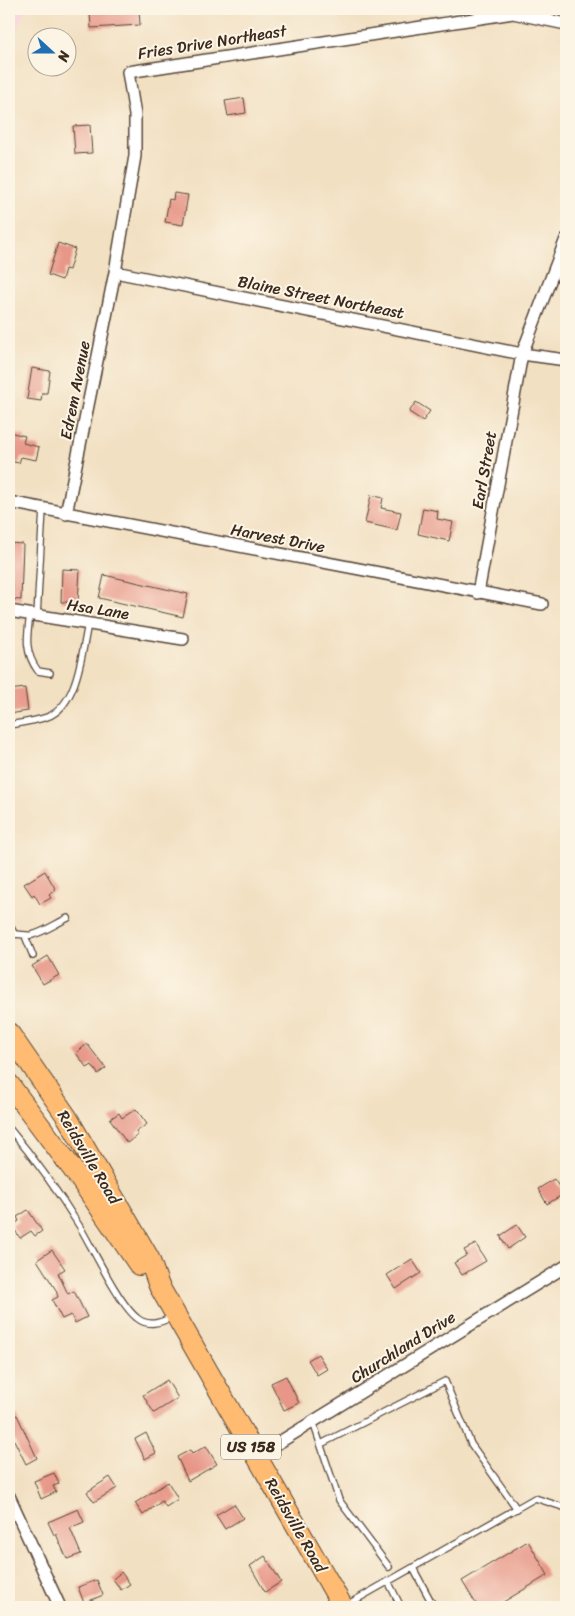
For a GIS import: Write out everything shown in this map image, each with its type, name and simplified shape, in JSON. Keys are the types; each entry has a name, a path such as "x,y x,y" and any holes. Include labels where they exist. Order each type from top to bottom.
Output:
{"highway":[{"path":"9,1022 24,1052"},
{"name":"Reidsville Road","path":"9,1033 24,1052 66,1117 149,1258 159,1286 343,1607"},
{"name":"Reidsville Road","path":"9,1084 80,1178 139,1265 159,1286"}],"street":[{"name":"Fries Drive Northeast","path":"128,72 512,13 566,24"},
{"name":"Edrem Avenue","path":"66,514 114,272 134,156 135,116 128,72"},
{"name":"Earl Street","path":"478,593 522,354 566,239"},
{"name":"Blaine Street Northeast","path":"114,272 522,354 566,360"},
{"name":"Harvest Drive","path":"9,502 542,604"},
{"name":"Hsa Lane","path":"9,611 183,639"},
{"name":"Churchland Drive","path":"257,1456 566,1266"},
{"path":"9,1496 60,1607"}],"lane":[{"path":"43,509 33,615 26,646 32,663 38,671 50,673"},
{"path":"9,725 49,717 63,705 77,680 88,624"},
{"path":"9,924 11,935 25,936 35,934 68,918"},
{"path":"25,936 32,956"},
{"path":"9,1128 32,1156 136,1317 146,1323 155,1324 176,1316"},
{"path":"321,1444 445,1382 470,1444 517,1509"},
{"path":"313,1422 339,1500 389,1567"},
{"path":"343,1607 535,1498 566,1508"},
{"path":"412,1568 434,1607"},
{"path":"388,1582 401,1607"}],"shaded area":[{"path":"9,9 25,9 9,50"},
{"path":"9,197 17,263 9,272"}],"building":[{"path":"139,9 140,25 91,28 90,12"},
{"path":"244,98 246,113 228,116 225,101"},
{"path":"90,125 92,153 75,154 73,126"},
{"path":"174,193 188,195 183,225 165,222 169,199 173,200"},
{"path":"58,243 75,249 69,270 65,269 62,280 48,275"},
{"path":"32,368 50,371 47,393 42,393 41,401 27,399"},
{"path":"416,402 430,411 423,421 409,412"},
{"path":"9,432 25,436 23,443 39,447 36,460 21,457 19,463 9,461"},
{"path":"371,495 383,498 381,508 401,512 397,530 365,523"},
{"path":"423,508 438,511 437,519 453,522 449,541 418,534"},
{"path":"9,543 23,544 21,600 9,599"},
{"path":"62,569 80,570 78,602 61,602"},
{"path":"104,575 188,594 183,617 99,598"},
{"path":"25,688 28,711 9,714 9,690"},
{"path":"45,871 56,890 49,895 51,898 40,904 34,894 32,896 24,884"},
{"path":"48,956 59,975 43,984 32,966"},
{"path":"87,1044 106,1068 98,1074 92,1065 87,1068 76,1053"},
{"path":"136,1109 147,1124 136,1132 138,1135 127,1143 110,1119 119,1113 122,1118"},
{"path":"554,1179 564,1194 547,1204 538,1189"},
{"path":"28,1210 42,1231 35,1236 31,1231 20,1238 12,1226 19,1221 17,1217"},
{"path":"517,1225 525,1237 508,1249 500,1236"},
{"path":"476,1244 486,1261 462,1275 454,1263 467,1255 464,1250"},
{"path":"52,1250 65,1269 58,1273 68,1294 74,1291 87,1317 75,1323 71,1315 62,1319 52,1300 58,1297 56,1290 37,1260"},
{"path":"412,1259 421,1273 396,1289 387,1275"},
{"path":"318,1354 327,1369 317,1375 308,1360"},
{"path":"286,1376 299,1403 284,1410 271,1383"},
{"path":"167,1380 178,1398 154,1413 143,1395"},
{"path":"17,1415 37,1458 26,1464 9,1430 9,1418"},
{"path":"146,1433 156,1453 145,1459 135,1439"},
{"path":"206,1446 217,1464 188,1481 177,1457 190,1450 192,1454"},
{"path":"54,1473 59,1484 53,1486 56,1492 41,1499 34,1481"},
{"path":"110,1477 117,1488 94,1502 87,1492"},
{"path":"168,1482 178,1499 166,1507 162,1501 143,1515 135,1503"},
{"path":"234,1504 243,1518 225,1529 216,1515"},
{"path":"78,1509 84,1522 70,1528 81,1554 67,1559 56,1534 54,1535 48,1522"},
{"path":"528,1541 548,1575 495,1607 478,1607 462,1581"},
{"path":"265,1556 281,1582 265,1592 250,1566"},
{"path":"121,1572 130,1584 121,1590 113,1579"},
{"path":"97,1580 103,1595 84,1603 78,1587"}]}
